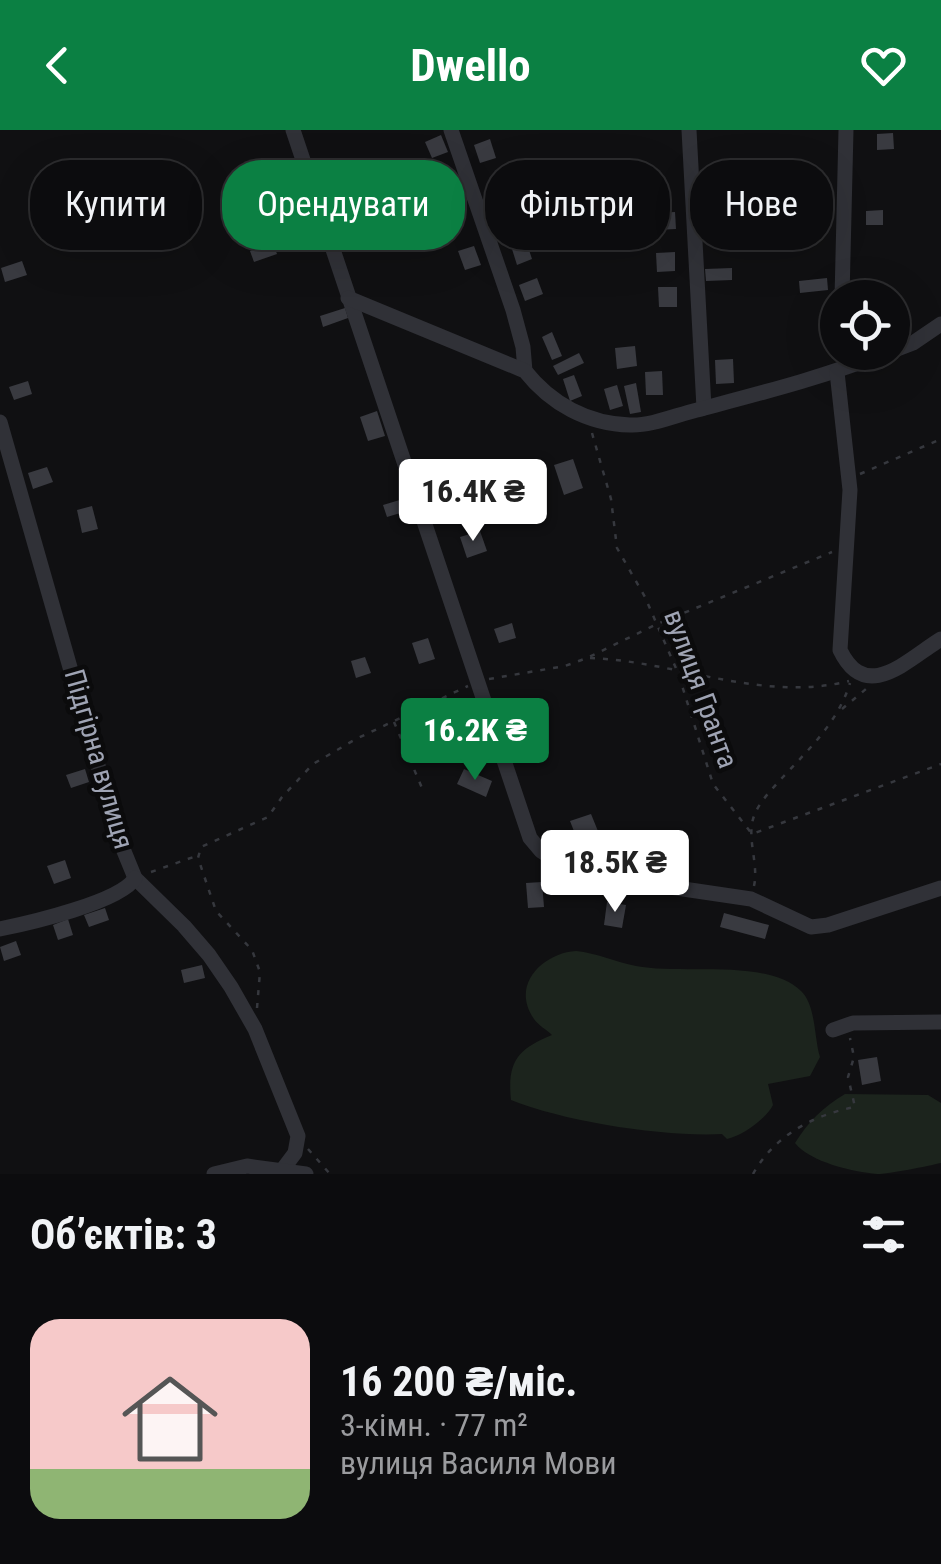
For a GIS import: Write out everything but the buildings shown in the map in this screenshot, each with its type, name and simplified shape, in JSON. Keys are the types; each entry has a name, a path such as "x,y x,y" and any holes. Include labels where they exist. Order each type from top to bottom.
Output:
{"street":[{"path":"294,130 530,838 541,851 575,873 751,900 811,927 941,888"},
{"path":"451,130 513,310 525,372"},
{"path":"689,130 704,408"},
{"path":"842,280 846,130"},
{"path":"348,298 525,372 542,392 573,412 634,426 839,371 850,478 840,650 852,676 883,675 941,639"},
{"path":"910,344 941,324"},
{"name":"Підгірна вулиця","path":"0,422 119,838 135,878 209,954 252,1024 298,1136"},
{"path":"0,929 26,924 130,888 135,878"},
{"path":"840,1028 895,1021 941,1022"},
{"path":"283,1169 295,1153 298,1136"},
{"path":"214,1174 247,1166 306,1174"}],"path":[{"name":"вулиця Гранта","path":"587,416 611,499 617,548 678,673 714,784 752,834"},
{"path":"850,478 941,439"},
{"path":"252,1024 260,999 260,972 252,950 216,911 200,855 202,847 268,818 314,764 477,681 565,666 587,658 656,624 848,546"},
{"path":"587,658 623,659 739,683 825,687 852,676"},
{"path":"751,900 757,872 754,816 770,791 842,709 883,675"},
{"path":"842,709 852,676"},
{"path":"393,721 422,788"},
{"path":"752,834 941,764"},
{"path":"135,878 200,855"},
{"path":"753,1174 778,1140 826,1112 855,1106 848,1078 854,1057 840,1028"},
{"path":"298,1136 330,1174"}],"shaded area":[{"path":"576,951 636,966 746,971 786,981 806,997 820,1057 810,1076 768,1084 773,1105 770,1110 753,1126 727,1139 722,1134 672,1133 587,1121 511,1100 511,1075 517,1058 552,1035 536,1021 528,1006 528,983 542,964"},
{"path":"845,1094 928,1095 941,1103 941,1163 877,1174 833,1165 802,1150 795,1143 805,1128"}]}
